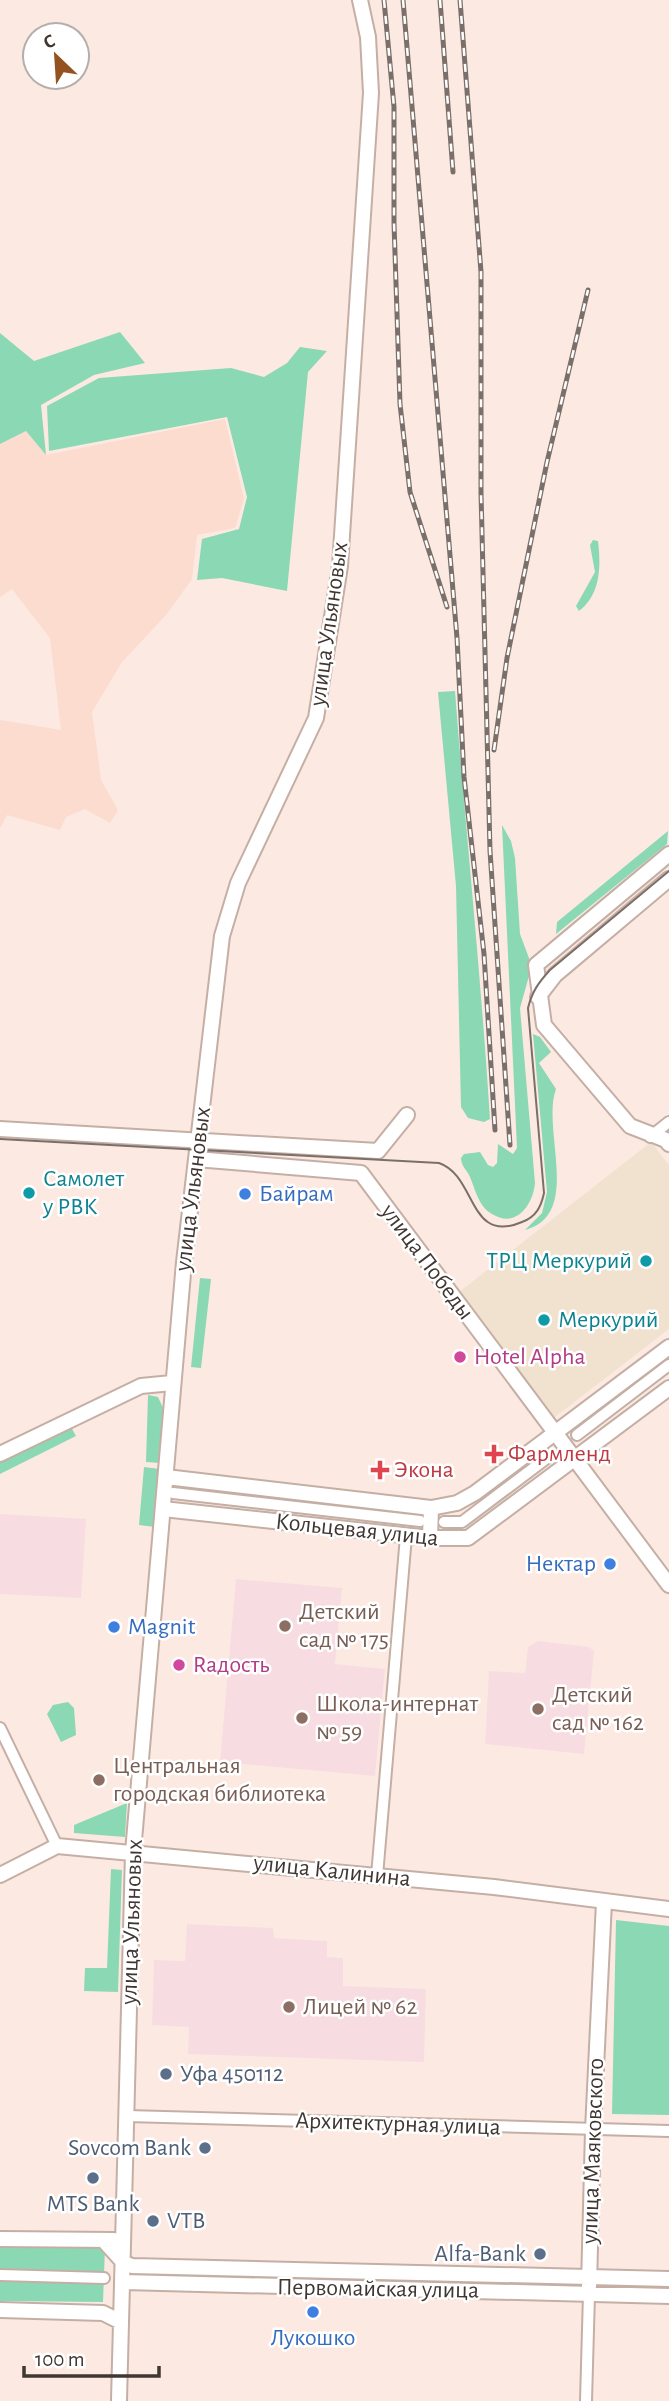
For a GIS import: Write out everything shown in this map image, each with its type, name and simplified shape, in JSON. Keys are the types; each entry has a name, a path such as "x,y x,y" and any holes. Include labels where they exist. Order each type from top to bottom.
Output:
{"street":[{"name":"улица Ульяновых","path":"119,2401 133,1852 173,1383 222,936 238,883 316,718 340,566 371,93 368,37 360,0"},
{"path":"669,854 536,965 538,997 544,1025 630,1126 650,1137 666,1140 669,1144"},
{"path":"538,997 555,975 669,879"},
{"path":"0,1129 378,1151 407,1115"},
{"path":"650,1137 669,1122"},
{"name":"улица Победы","path":"196,1158 360,1173 669,1585"},
{"name":"Кольцевая улица","path":"166,1477 431,1508 457,1503 475,1493 669,1347"},
{"path":"578,1434 669,1365"},
{"path":"0,1454 141,1386 173,1383"},
{"name":"Кольцевая улица","path":"163,1509 406,1536 468,1538 669,1388"},
{"path":"444,1522 462,1521 551,1455"},
{"path":"173,1493 420,1521"},
{"path":"430,1538 431,1508"},
{"path":"377,1876 406,1536"},
{"path":"0,1728 57,1846 0,1875"},
{"name":"улица Калинина","path":"57,1846 494,1887 669,1909"},
{"name":"улица Маяковского","path":"586,2401 593,2130 604,1902"},
{"name":"Архитектурная улица","path":"127,2116 669,2131"},
{"path":"0,2239 105,2242 116,2239 124,2231"},
{"path":"105,2242 124,2263"},
{"name":"Первомайская улица","path":"124,2263 132,2266 669,2280"},
{"path":"0,2275 104,2278"},
{"path":"103,2313 124,2282"},
{"name":"Первомайская улица","path":"124,2282 669,2296"},
{"path":"0,2310 103,2313 121,2322"}],"shaded area":[{"path":"225,419 244,499 235,528 197,535 192,579 166,615 122,662 92,712 101,780 118,810 110,823 85,809 66,817 60,830 7,815 0,828 0,720 61,730 50,638 12,589 0,597 0,444 26,431 46,455"},
{"path":"651,1142 669,1165 669,1329 555,1417 459,1292"},
{"path":"0,1514 86,1519 81,1598 0,1594"},
{"name":"Школа-интернат № 59","path":"236,1579 342,1588 335,1664 385,1669 375,1776 220,1762"},
{"name":"Детский сад № 162","path":"538,1641 589,1647 594,1651 584,1754 485,1744 489,1671 525,1673 528,1647"},
{"name":"Лицей № 62","path":"187,1924 273,1928 274,1938 327,1941 327,1957 343,1958 343,1986 426,1989 424,2062 188,2054 189,2027 152,2025 154,1960 185,1961"}],"green space":[{"path":"120,332 145,363 94,375 41,405 46,455 26,431 0,444 0,333 34,361"},
{"path":"300,347 327,351 308,372 287,591 222,578 197,580 202,539 239,529 247,497 227,417 49,451 47,406 99,378 231,368 264,377 287,363"},
{"path":"593,540 598,541 598,579 592,597 579,611 576,606 595,572 590,545"},
{"path":"455,691 490,1119 484,1122 468,1118 461,1107 456,886 438,692"},
{"path":"502,825 511,841 515,858 520,934 529,958 529,976 520,1008 535,1183 527,1206 516,1217 509,1219 492,1214 484,1207 461,1158 464,1154 480,1152 488,1165 493,1167 497,1163 498,1144 513,1154 517,1148"},
{"path":"668,831 667,844 556,934 557,922"},
{"path":"533,1034 540,1037 551,1052 539,1063 556,1089 553,1126 557,1169 552,1207 542,1221 525,1230 542,1213 547,1192"},
{"path":"200,1278 211,1279 201,1368 191,1367"},
{"path":"148,1395 158,1397 164,1410 160,1463 146,1462"},
{"path":"71,1427 76,1436 0,1474 0,1463"},
{"path":"144,1467 160,1469 155,1527 139,1525"},
{"path":"68,1702 74,1708 76,1735 61,1742 47,1714 53,1705"},
{"path":"127,1803 125,1837 74,1833 74,1825"},
{"path":"111,1869 122,1870 118,1992 84,1991 85,1968 107,1968"},
{"path":"616,1920 669,1926 669,2115 612,2114"},
{"path":"0,2244 105,2248 103,2302 0,2301"}],"tram line":[{"path":"0,1139 439,1163 451,1170 460,1181 482,1217 492,1224 504,1227 522,1222 537,1211 544,1193 528,1008 531,997 550,970 669,871"}],"railway":[{"path":"384,0 394,107 394,223 400,404 410,492 447,607"},
{"path":"403,0 457,638 464,777 484,954 495,1130"},
{"path":"440,0 453,172"},
{"path":"460,0 481,272 481,493 490,851 510,1145"},
{"path":"494,750 507,658 547,462 588,290"}],"place":[{"name":"Самолет у РВК","path":"29,1193"},
{"name":"Байрам","path":"245,1194"},
{"name":"ТРЦ Меркурий","path":"646,1261"},
{"name":"Меркурий","path":"544,1320"},
{"name":"Hotel Alpha","path":"460,1357"},
{"name":"Фармленд","path":"494,1454"},
{"name":"Экона","path":"380,1470"},
{"name":"Нектар","path":"610,1564"},
{"name":"Детский сад № 175","path":"285,1626"},
{"name":"Magnit","path":"114,1627"},
{"name":"Rадость","path":"179,1665"},
{"name":"Детский сад № 162","path":"538,1709"},
{"name":"Школа-интернат № 59","path":"302,1718"},
{"name":"Центральная городская библиотека","path":"99,1780"},
{"name":"Лицей № 62","path":"289,2007"},
{"name":"Уфа 450112","path":"166,2074"},
{"name":"Sovcom Bank","path":"205,2148"},
{"name":"MTS Bank","path":"93,2178"},
{"name":"VTB","path":"153,2221"},
{"name":"Alfa-Bank","path":"540,2254"},
{"name":"Лукошко","path":"313,2312"}]}
